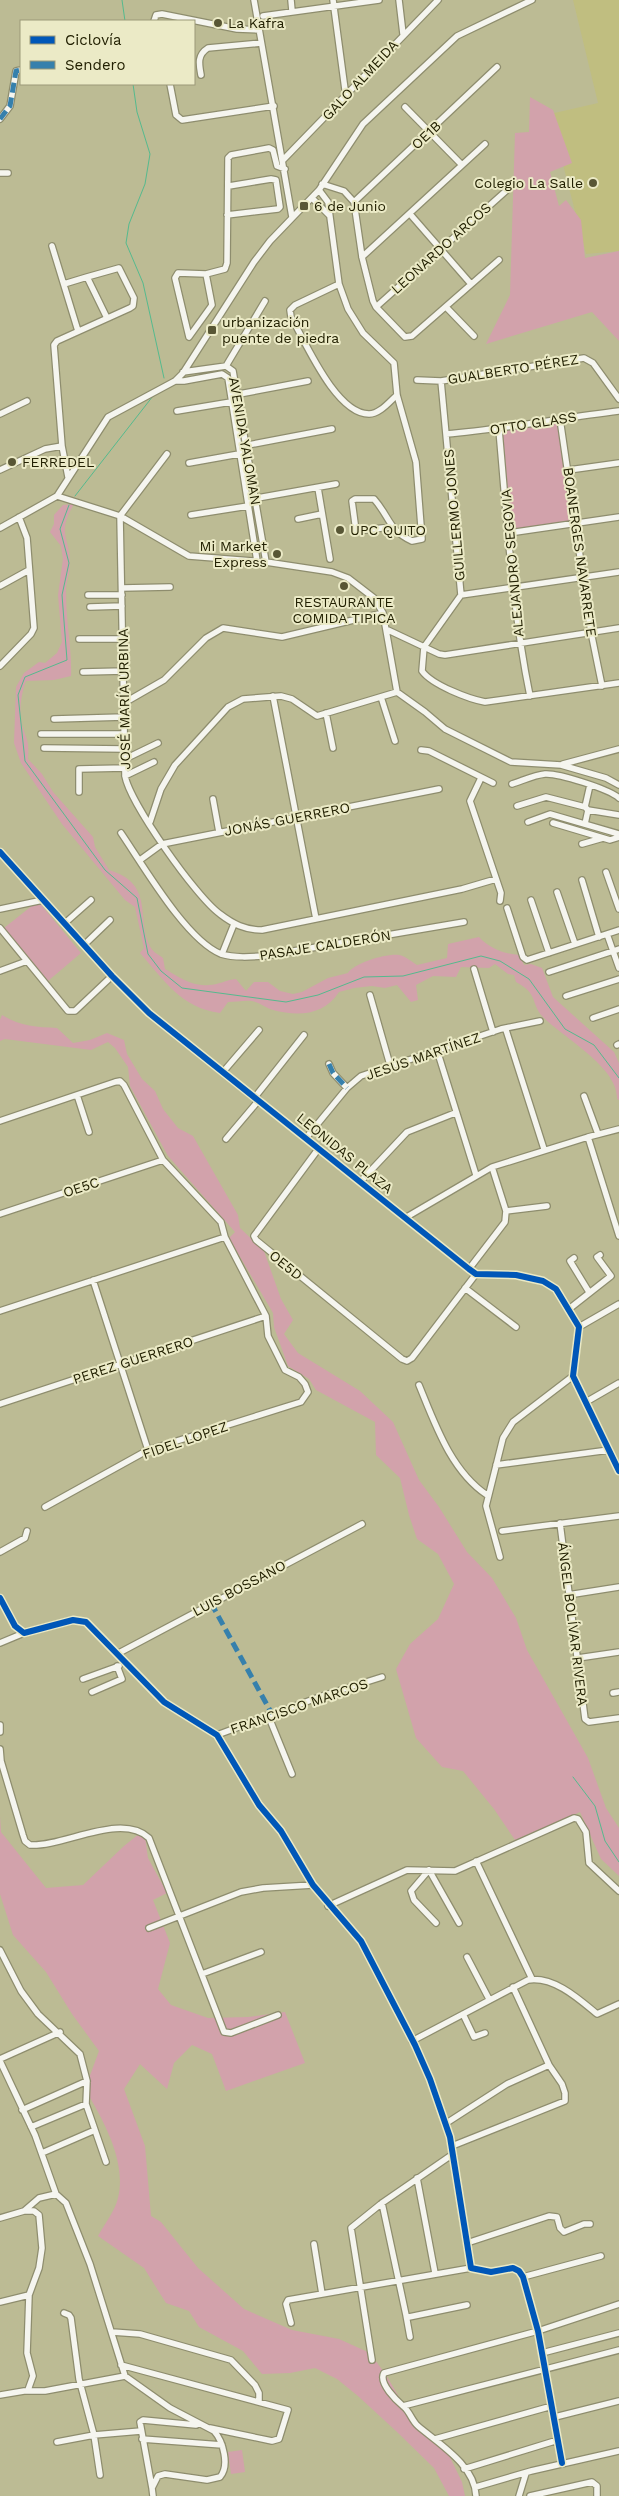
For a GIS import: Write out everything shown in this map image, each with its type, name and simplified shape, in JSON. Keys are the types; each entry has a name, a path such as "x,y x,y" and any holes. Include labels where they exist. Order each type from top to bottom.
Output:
{"street":[{"path":"254,0 284,160 292,217"},
{"path":"291,0 292,11"},
{"path":"263,16 334,3 379,0"},
{"path":"398,0 404,34"},
{"name":"GALO ALMEIDA","path":"284,160 438,0"},
{"path":"0,528 57,496 108,417 175,380 184,372 254,262 292,217 312,198 363,124 450,42 466,30 532,0"},
{"path":"334,3 346,97"},
{"path":"154,20 154,16 157,14 185,20"},
{"path":"195,22 237,29 259,30"},
{"path":"201,75 200,58 202,52 208,48 261,42"},
{"name":"OE1B","path":"354,202 497,68"},
{"path":"0,119 10,106 16,71 20,70"},
{"path":"170,85 176,115 182,120 274,106"},
{"path":"406,106 462,165"},
{"path":"362,256 486,144"},
{"path":"206,274 212,305 189,337 175,278 178,273 206,274 225,269 227,263 228,158 231,154 271,148 277,166 285,169"},
{"path":"0,173 8,173"},
{"path":"227,215 278,209 280,207 276,180 271,179 229,186"},
{"path":"320,187 344,191 354,202 362,256 376,307 402,336 407,338 412,336 499,260"},
{"path":"320,187 327,199 339,284 348,309 363,333 393,360 397,394 416,462 422,540 412,541 391,527 384,510 374,499 355,498 352,502 356,530 391,527"},
{"name":"LEONARDO ARCOS","path":"376,307 507,190"},
{"path":"312,198 329,215"},
{"path":"410,214 471,284"},
{"path":"52,246 78,332"},
{"path":"64,284 119,268 134,298 133,306 57,341 54,345 62,446 68,477"},
{"path":"87,277 107,318"},
{"path":"339,284 295,305 290,310 291,317 329,383 344,403 352,409 370,414 376,413 397,394"},
{"path":"226,366 265,301"},
{"path":"446,307 474,336"},
{"name":"GUALBERTO PÉREZ","path":"417,380 441,381 584,358 592,363 619,399"},
{"name":"AVENIDA YALOMAN","path":"184,372 226,366 233,371 266,562"},
{"name":"AVENIDA YALOMAN","path":"175,380 184,381 224,375 228,378 257,561"},
{"path":"177,411 231,398 238,394 308,381"},
{"name":"GUILLERMO JONES","path":"424,647 461,595 441,381"},
{"path":"0,414 27,401"},
{"name":"OTTO GLASS","path":"446,434 499,430 619,410"},
{"name":"BOANERGES NAVARRETE","path":"560,419 569,470 591,632 602,686"},
{"path":"239,447 332,429"},
{"name":"ALEJANDRO SEGOVIA","path":"499,430 509,533 512,588 519,643 530,696"},
{"path":"0,470 45,449 62,446"},
{"path":"120,516 167,454"},
{"path":"189,463 240,454"},
{"path":"569,470 619,463"},
{"path":"190,515 248,503 255,499 336,484"},
{"path":"318,488 330,559"},
{"path":"57,496 120,516 189,556 266,562 332,572 348,578 374,598 383,613 388,630 397,692 426,712 444,730 511,762 561,764 606,778 619,785"},
{"path":"298,519 322,514"},
{"name":"JOSÉ MARÍA URBINA","path":"120,516 124,639 125,776 128,788 162,844 206,902 234,924 245,928 262,930 462,889 496,879"},
{"path":"0,666 33,631 27,538 19,517"},
{"path":"509,533 619,517"},
{"path":"0,586 29,570"},
{"path":"461,595 619,572"},
{"path":"88,595 170,587"},
{"path":"90,607 122,606"},
{"path":"124,703 164,680 206,638 223,628 282,637 383,613"},
{"path":"388,630 445,655 619,628"},
{"path":"79,639 124,639"},
{"path":"424,647 421,668 424,674 468,698 486,702 619,683"},
{"path":"83,672 124,671"},
{"path":"150,822 161,789 175,766 228,707 244,699 273,696 292,698 314,715 397,692"},
{"path":"273,696 316,919"},
{"path":"382,697 396,741"},
{"path":"326,713 333,748"},
{"path":"54,719 124,717"},
{"path":"41,734 124,734"},
{"path":"125,758 158,743"},
{"path":"44,748 124,749"},
{"path":"561,764 619,749"},
{"path":"421,750 429,751 494,783"},
{"path":"125,776 154,762"},
{"path":"79,792 79,769 125,768"},
{"path":"512,784 546,774 590,785 619,798"},
{"path":"481,778 470,801 501,895 500,901"},
{"path":"585,824 590,785"},
{"name":"JONÁS GUERRERO","path":"140,860 162,844 439,789"},
{"path":"516,806 546,797 587,809 619,815"},
{"path":"213,799 219,832"},
{"path":"528,822 550,814 619,834"},
{"path":"553,823 612,840 619,837"},
{"name":"PASAJE CALDERÓN","path":"121,833 187,929 207,946 222,954 231,956 264,956 464,922"},
{"path":"582,844 603,838"},
{"name":"LEONIDAS PLAZA","path":"0,852 112,976 149,1013 476,1274"},
{"path":"606,872 619,909"},
{"path":"582,880 599,937"},
{"path":"557,892 575,944"},
{"path":"0,909 43,900"},
{"path":"64,923 91,900"},
{"path":"531,900 549,953"},
{"path":"507,908 523,957 531,960 619,930"},
{"path":"84,945 110,920"},
{"path":"222,954 234,924"},
{"path":"0,928 68,1011 72,1012 112,976"},
{"path":"607,934 616,950 619,968"},
{"path":"549,972 616,950"},
{"path":"0,971 27,961"},
{"path":"474,969 493,1032"},
{"path":"566,996 619,978"},
{"path":"370,995 390,1065"},
{"path":"593,1018 619,1009"},
{"name":"JESÚS MARTÍNEZ","path":"306,1138 346,1088 361,1076 493,1032 540,1021"},
{"path":"223,1072 259,1030"},
{"path":"506,1030 544,1149"},
{"path":"226,1139 304,1035"},
{"path":"437,1050 476,1175"},
{"path":"329,1064 333,1073 346,1088"},
{"path":"0,1121 120,1081 124,1085 163,1160 221,1222 225,1237 266,1316"},
{"path":"77,1095 89,1132"},
{"path":"584,1096 598,1134"},
{"path":"361,1182 407,1132 456,1113"},
{"path":"405,1218 492,1167 544,1149 619,1128"},
{"path":"588,1137 619,1236"},
{"name":"OE5D","path":"319,1148 254,1236 256,1240 402,1360 407,1361 412,1358 465,1288"},
{"name":"OE5C","path":"0,1214 163,1160"},
{"path":"469,1269 505,1222 506,1211 492,1167"},
{"path":"506,1211 547,1206"},
{"path":"0,1310 225,1237"},
{"path":"568,1309 611,1276 597,1257 600,1255"},
{"path":"574,1258 570,1261 589,1292"},
{"path":"516,1326 465,1288 476,1274 516,1275 543,1281 556,1289 579,1327 573,1376 619,1471"},
{"path":"93,1280 148,1450"},
{"path":"579,1327 619,1304"},
{"name":"PEREZ GUERRERO","path":"0,1404 266,1316"},
{"name":"FIDEL LOPEZ","path":"45,1508 148,1450 304,1400 307,1388 303,1380 285,1370 268,1336 266,1316"},
{"path":"500,1557 488,1514 488,1495 503,1438 513,1422 573,1376"},
{"path":"586,1402 619,1383"},
{"path":"419,1385 438,1430 453,1457 478,1488 488,1495"},
{"path":"496,1465 609,1450"},
{"path":"502,1531 619,1516"},
{"name":"ÁNGEL BOLÍVAR RIVERA","path":"560,1523 586,1720 619,1718"},
{"name":"LUIS BOSSANO","path":"117,1654 362,1524"},
{"path":"0,1552 25,1538 27,1531"},
{"path":"568,1595 619,1587"},
{"path":"0,1598 15,1626 24,1633"},
{"path":"0,1643 24,1633 73,1620 82,1621 90,1625 164,1702 217,1735 258,1805 281,1831 313,1885 328,1906 361,1941 412,2041 430,2079 452,2146 471,2268"},
{"path":"578,1658 619,1652"},
{"path":"83,1679 126,1663"},
{"path":"92,1692 122,1679 117,1666"},
{"name":"FRANCISCO MARCOS","path":"217,1735 268,1715 382,1677"},
{"path":"268,1715 292,1774"},
{"path":"0,1719 0,1732"},
{"path":"0,1749 1,1761 25,1841 35,1845 119,1828 143,1833 149,1838 178,1918 224,2032 231,2033 278,2015"},
{"path":"328,1906 407,1870 455,1871 574,1818 578,1819 586,1832 589,1863 619,1891"},
{"path":"476,1861 532,1979"},
{"path":"429,1870 459,1922"},
{"path":"429,1870 411,1890 414,1900 436,1924"},
{"path":"149,1928 246,1890 313,1885"},
{"path":"0,1950 21,1991 38,2014 60,2032 80,2054 87,2081 86,2104 106,2162"},
{"path":"202,1974 261,1952"},
{"path":"467,1958 489,2000"},
{"path":"412,2041 513,1987 532,1979 554,1984 598,2014 619,2004"},
{"path":"452,2146 565,2101 565,2092 549,2064 513,1987"},
{"path":"463,2014 474,2037 485,2033"},
{"path":"60,2032 0,2060 42,2153 56,2194 66,2203 112,2332 124,2376 170,2408 214,2431 222,2445 225,2468 220,2477 207,2480 165,2474 158,2476 152,2488"},
{"path":"445,2124 506,2084 549,2064"},
{"path":"22,2110 87,2081"},
{"path":"31,2127 86,2104"},
{"path":"42,2153 95,2130"},
{"path":"372,2360 350,2232 353,2224 453,2154"},
{"path":"417,2178 435,2273"},
{"path":"24,2211 35,2200 56,2194"},
{"path":"28,2390 33,2376 27,2353 29,2295 39,2268 42,2248 40,2215 35,2200"},
{"path":"382,2203 410,2337"},
{"path":"0,2218 24,2211 34,2211 40,2215"},
{"path":"467,2243 549,2216 557,2217 560,2228 564,2232 584,2224 590,2224"},
{"path":"314,2244 322,2294"},
{"path":"523,2276 601,2256"},
{"path":"291,2323 287,2301 471,2268 491,2272 513,2268 519,2271 523,2276 538,2331 562,2464"},
{"path":"0,2302 29,2295"},
{"path":"476,2496 476,2487 464,2469 396,2401 382,2377 384,2373 538,2331 619,2304"},
{"path":"407,2316 467,2305"},
{"path":"64,2313 71,2318 80,2382 94,2435 100,2475"},
{"path":"112,2332 140,2334 231,2360 255,2386 259,2393 259,2401"},
{"path":"542,2353 619,2333"},
{"path":"403,2406 619,2350"},
{"path":"121,2365 259,2401 288,2410 289,2414 279,2439 276,2440 200,2425 143,2420 140,2422 140,2431 153,2496"},
{"path":"0,2395 28,2390 45,2391 80,2382 124,2376"},
{"path":"555,2417 619,2401"},
{"path":"435,2439 552,2406"},
{"path":"57,2442 94,2435 140,2431"},
{"path":"142,2439 222,2445"},
{"path":"464,2469 558,2440"},
{"path":"476,2487 619,2451"},
{"path":"519,2496 526,2473"},
{"path":"530,2496 592,2482 596,2486 597,2496"}],"shaded area":[{"name":"Colegio La Salle","path":"573,0 619,0 619,251 586,254 550,114 598,103"},
{"path":"530,97 553,110 572,163 550,172 559,206 566,200 581,220 585,258 619,251 619,341 592,312 486,344 510,295 515,133 529,132"},
{"path":"558,421 576,525 509,533 499,430"},
{"path":"74,504 65,529 70,564 66,590 71,676 54,680 26,681 20,710 21,722 28,743 28,759 42,774 53,792 93,837 95,847 109,870 124,876 139,893 147,937 152,949 163,958 165,969 186,981 197,984 212,985 236,979 246,991 254,982 268,982 280,991 293,994 302,992 328,978 348,973 351,969 364,962 379,957 399,955 417,965 447,958 448,944 479,937 497,950 519,955 524,965 531,964 542,968 553,997 614,1052 619,1063 619,1100 617,1099 615,1087 600,1065 543,1017 531,995 523,986 516,982 514,975 508,974 495,964 489,968 461,967 456,977 433,976 416,985 418,1000 411,1002 397,985 385,988 372,986 339,992 326,1006 318,1010 301,1013 273,1010 252,1001 228,1002 220,1013 206,1010 184,999 166,983 140,953 144,948 135,907 125,900 62,824 21,763 14,743 16,687 24,673 39,662 45,663 57,653 62,642 58,595 63,559 61,546 50,532 54,524 54,515 63,505"},
{"path":"38,901 81,953 48,981 4,928"},
{"path":"2,1015 22,1024 57,1028 73,1043 90,1040 107,1033 124,1040 127,1054 142,1079 155,1091 163,1109 178,1128 193,1136 238,1215 240,1228 264,1251 281,1299 293,1320 284,1334 298,1353 360,1391 393,1422 419,1480 439,1507 467,1552 492,1578 516,1618 527,1650 588,1758 606,1808 619,1828 619,1876 601,1859 580,1812 515,1840 494,1809 463,1771 442,1767 416,1738 396,1669 410,1644 438,1619 454,1584 438,1554 417,1539 400,1478 376,1455 375,1422 316,1390 309,1379 288,1366 274,1327 273,1313 229,1238 235,1232 168,1156 130,1086 128,1067 115,1048 108,1042 91,1050 5,1039 0,1041 0,1020"},
{"path":"0,1816 1,1832 46,1888 83,1885 124,1846 144,1830 148,1858 167,1893 153,1900 170,1943 158,1989 171,2005 208,2018 248,2017 285,2012 305,2063 226,2091 212,2054 192,2045 174,2063 167,2089 140,2064 124,2089 145,2146 151,2216 161,2222 198,2268 244,2309 292,2330 339,2339 370,2353 386,2375 415,2424 446,2449 462,2482 465,2496 449,2496 434,2468 358,2396 337,2379 315,2368 290,2373 262,2374 243,2351 199,2327 189,2311 166,2303 144,2268 98,2236 114,2208 120,2184 119,2170 112,2141 85,2089 99,2051 72,2014 46,1972 13,1935 0,1894"},
{"path":"242,2450 245,2472 231,2474 228,2452"}],"waterway":[{"path":"122,0 125,20"},
{"path":"133,85 137,112 150,154 145,184 129,224 126,243 143,283 164,378"},
{"path":"75,496 153,396"},
{"path":"69,505 60,529 69,563 62,595 67,660 25,677 18,695 25,761 105,870 137,898 148,954 161,971 182,988 286,1002 318,995 364,977 403,976 481,956 500,961 529,979 565,1029 594,1045 619,1078"},
{"path":"573,1777 595,1806 605,1841 619,1862"}],"marked path":[{"path":"0,119 10,106 16,71 20,70"},
{"path":"329,1064 333,1073 347,1088"},
{"path":"211,1603 272,1714"}],"cycle path":[{"path":"0,852 112,976 149,1013 469,1269 476,1274 516,1275 543,1281 556,1289 579,1327 573,1376 619,1471"},
{"path":"0,1598 15,1626 24,1633 73,1620 86,1622 164,1702 217,1735 259,1805 281,1831 313,1885 361,1941 415,2045 430,2079 450,2137 471,2268 491,2272 513,2268 519,2271 523,2277 538,2331 562,2463"}],"place":[{"name":"La Kafra","path":"218,23"},
{"name":"Colegio La Salle","path":"593,183"},
{"name":"6 de Junio","path":"304,206"},
{"name":"urbanización puente de piedra","path":"212,330"},
{"name":"FERREDEL","path":"12,462"},
{"name":"UPC QUITO","path":"340,530"},
{"name":"Mi Market Express","path":"277,554"},
{"name":"RESTAURANTE COMIDA TIPICA","path":"344,586"}]}
